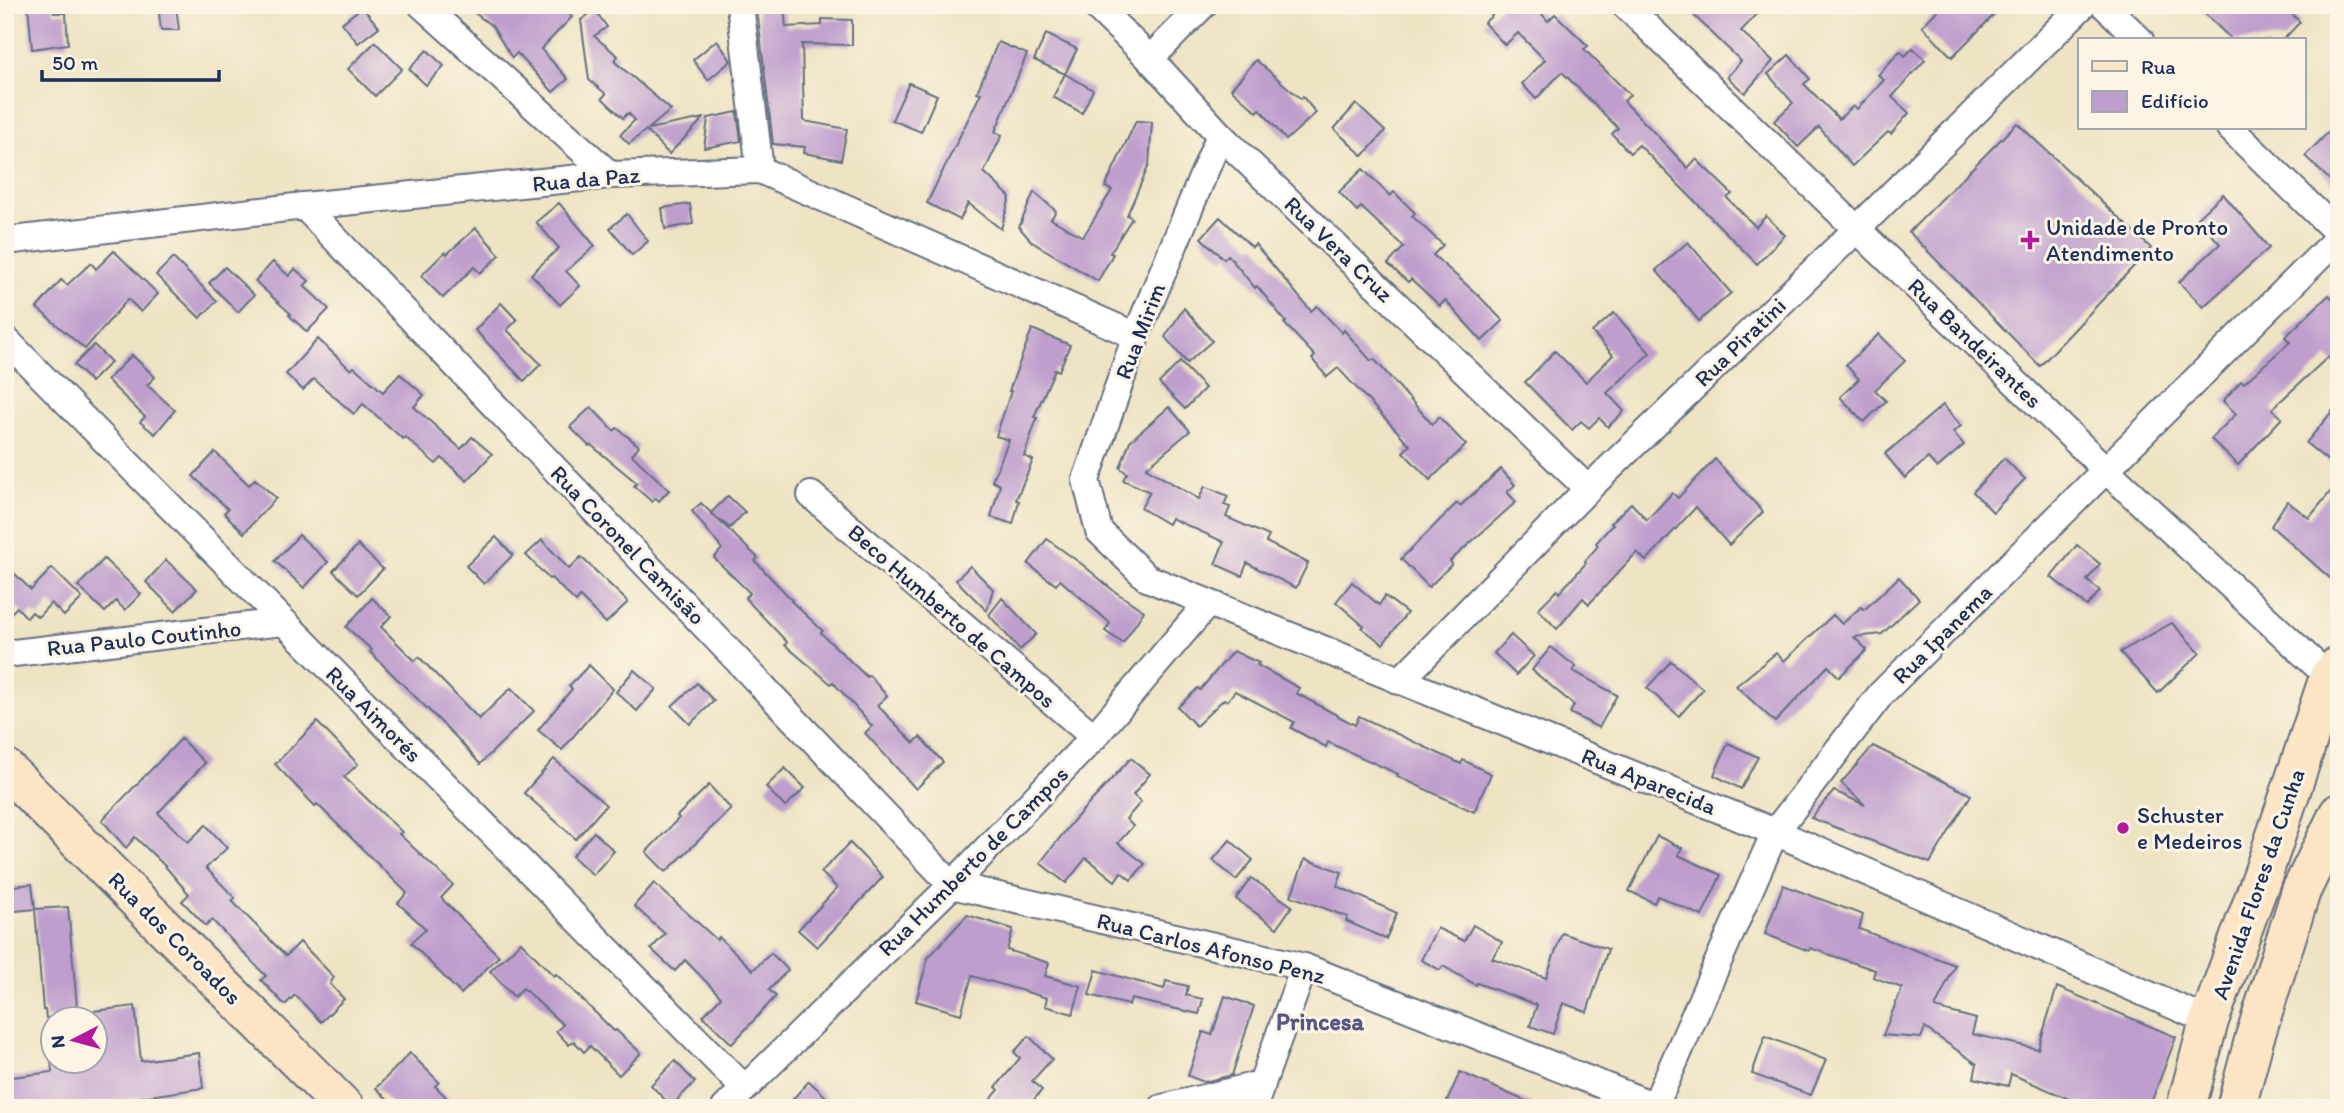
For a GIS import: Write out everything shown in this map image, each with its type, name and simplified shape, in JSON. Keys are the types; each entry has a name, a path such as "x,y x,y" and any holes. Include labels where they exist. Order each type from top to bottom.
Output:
{"main road":[{"name":"Avenida Flores da Cunha","path":"2186,1108 2209,1021 2336,681"},
{"name":"Rua dos Coroados","path":"5,768 345,1108"},
{"name":"Avenida Flores da Cunha","path":"2236,1108 2254,1040 2301,891 2339,813"}],"street":[{"path":"422,5 610,175"},
{"path":"740,5 760,170"},
{"name":"Rua Vera Cruz","path":"1095,5 1150,59 1220,135 1588,489"},
{"path":"1150,59 1203,5"},
{"name":"Rua Bandeirantes","path":"1625,5 2106,470 2336,681"},
{"name":"Rua Piratini","path":"1400,681 1588,489 1857,229 2083,5"},
{"path":"2104,5 2138,38"},
{"path":"2232,130 2339,235"},
{"name":"Rua Mirim","path":"1099,531 1086,481 1136,336 1220,135"},
{"name":"Rua da Paz","path":"5,240 610,175 760,170 1136,336"},
{"name":"Rua Coronel Camisão","path":"304,206 952,885"},
{"name":"Rua Ipanema","path":"1657,1107 1775,832 1881,695 2339,235"},
{"name":"Rua Aimorés","path":"5,340 744,1088"},
{"name":"Beco Humberto de Campos","path":"811,495 1094,737"},
{"name":"Rua Aparecida","path":"1099,531 1147,578 1775,832 2209,1021"},
{"name":"Rua Humberto de Campos","path":"725,1108 952,885 1094,737 1208,603"},
{"name":"Rua Paulo Coutinho","path":"5,654 282,622"},
{"name":"Rua Carlos Afonso Penz","path":"952,885 1304,967 1657,1107"},
{"path":"1163,1108 1258,1096 1304,967"}],"building":[{"path":"28,5 53,5 54,13 66,13 68,44 32,49"},
{"path":"158,5 176,5 179,30 161,30"},
{"path":"464,5 560,5 572,17 541,49 568,79 553,92 517,53 512,58 492,26"},
{"path":"1503,5 1534,5 1548,21 1555,14 1588,46 1584,49 1630,95 1624,101 1688,168 1696,159 1732,194 1727,198 1756,227 1766,216 1785,235 1757,264 1639,145 1630,153 1612,134 1618,128 1562,72 1536,99 1522,84 1545,60 1518,33 1505,45 1484,23"},
{"path":"1683,5 1766,5 1741,31 1773,61 1745,93 1727,77 1741,61"},
{"path":"1943,5 2004,5 1952,57 1922,26"},
{"path":"2196,5 2283,5 2300,22 2285,38 2230,38"},
{"path":"362,7 379,27 358,43 342,23"},
{"path":"784,7 786,27 822,25 822,19 852,20 852,45 802,44 804,121 847,129 841,160 804,153 805,147 773,144 757,9"},
{"path":"595,10 607,27 594,36 618,56 614,61 671,110 648,129 704,118 669,154 646,130 629,144 620,135 635,120 628,113 623,118 602,98 606,94 589,80 581,20"},
{"path":"1046,34 1077,49 1065,74 1034,60"},
{"path":"717,40 731,61 708,80 693,60"},
{"path":"375,42 402,69 375,96 348,69"},
{"path":"998,42 1027,54 995,132 1002,135 984,172 1010,197 1001,229 968,203 960,220 927,203 981,93 977,92"},
{"path":"1913,48 1925,60 1892,97 1909,113 1891,134 1888,132 1852,166 1819,127 1798,147 1774,121 1793,103 1768,74 1789,55 1810,79 1804,84 1839,119 1853,106 1857,109 1884,80 1878,75 1900,51 1905,56"},
{"path":"427,50 444,66 426,85 409,69"},
{"path":"1256,60 1301,99 1303,97 1316,113 1286,140 1260,109 1257,112 1231,89"},
{"path":"1065,74 1093,90 1082,113 1053,97"},
{"path":"909,83 937,95 921,132 892,120"},
{"path":"1356,104 1385,131 1363,156 1334,129"},
{"path":"737,112 741,141 704,148 708,118"},
{"path":"1136,121 1152,122 1149,165 1127,215 1132,218 1110,253 1113,254 1098,281 1032,242 1019,227 1034,192 1056,211 1051,219 1083,237 1112,190 1105,187"},
{"path":"2339,121 2339,189 2305,156"},
{"name":"Unidade de Pronto Atendimento","path":"2017,123 2151,248 2040,366 1909,232"},
{"path":"1363,169 1390,196 1394,192 1415,213 1412,216 1443,245 1433,255 1503,321 1482,341 1445,300 1440,306 1411,279 1408,282 1388,264 1404,247 1361,207 1357,211 1339,192"},
{"path":"2223,194 2269,248 2203,307 2179,282 2220,244 2197,218"},
{"path":"559,203 595,246 566,271 580,286 560,305 531,274 559,248 536,222"},
{"path":"690,204 693,224 665,229 662,208"},
{"path":"627,214 648,241 632,255 610,228"},
{"path":"1220,217 1252,247 1255,244 1311,311 1317,306 1342,333 1344,330 1371,361 1374,359 1432,424 1439,417 1466,445 1430,480 1403,452 1410,445 1338,368 1327,377 1312,359 1315,356 1284,323 1286,322 1257,286 1255,288 1228,255 1224,259 1201,238"},
{"path":"476,228 500,255 480,273 474,267 443,298 421,276 445,252 447,254"},
{"path":"1688,242 1731,293 1699,321 1656,270"},
{"path":"114,251 158,294 141,312 128,299 85,349 37,308 61,280 67,285 91,263 96,269"},
{"path":"173,258 217,301 200,318 156,275"},
{"path":"273,262 289,276 295,269 309,281 304,286 329,309 307,332 255,281"},
{"path":"225,267 254,295 238,312 209,283"},
{"path":"2329,295 2339,305 2339,370 2328,357 2272,409 2282,418 2238,465 2211,439 2236,414 2223,401 2241,381 2244,383 2290,342 2285,337"},
{"path":"501,303 517,320 507,330 541,364 524,381 475,330"},
{"path":"1184,308 1212,341 1187,363 1165,337"},
{"path":"1614,313 1650,353 1607,393 1624,411 1608,427 1599,418 1589,428 1581,421 1572,430 1525,382 1555,351 1586,382 1613,355 1592,332"},
{"path":"1032,329 1070,345 1059,371 1055,369 1034,417 1037,418 1024,456 1033,460 1016,500 1019,501 1013,524 991,517 1000,485 992,481 1009,440 996,436"},
{"path":"1879,334 1905,361 1875,390 1886,401 1864,422 1840,397 1859,379 1846,365"},
{"path":"318,339 351,370 354,367 383,392 400,374 424,395 414,407 461,449 472,437 492,454 467,481 442,458 436,464 363,404 354,414 314,379 303,390 286,374"},
{"path":"94,345 111,362 91,382 74,365"},
{"path":"132,355 155,377 147,385 175,410 155,434 140,422 145,417 107,380"},
{"path":"1180,362 1205,388 1185,409 1159,383"},
{"path":"2339,403 2339,470 2306,443"},
{"path":"1943,405 1961,426 1953,432 1964,445 1937,468 1928,458 1905,478 1885,454"},
{"path":"591,407 614,431 617,428 639,446 632,455 669,490 659,501 656,498 652,502 634,486 637,483 589,446 570,427"},
{"path":"1169,407 1190,431 1146,468 1199,499 1205,486 1228,496 1224,505 1230,507 1226,517 1269,536 1266,542 1308,563 1296,588 1247,563 1242,576 1215,564 1224,542 1171,518 1168,524 1141,508 1150,492 1123,480 1127,473 1120,468 1130,441"},
{"path":"215,452 249,485 255,479 276,498 244,533 224,513 228,509 193,476"},
{"path":"2004,458 2025,479 1993,512 1973,492"},
{"path":"1715,459 1763,512 1729,545 1696,507 1646,561 1637,552 1589,604 1583,598 1557,629 1538,609 1557,590 1559,593 1586,563 1598,546 1596,543 1613,524 1611,523 1631,503 1647,520 1672,493 1678,498"},
{"path":"1501,469 1515,485 1507,492 1516,502 1450,561 1452,564 1429,587 1401,559 1457,503 1460,506"},
{"path":"2339,481 2339,586 2271,526 2287,501 2309,518"},
{"path":"728,496 745,512 730,528 711,513"},
{"path":"701,503 758,558 755,561 823,631 821,633 867,677 869,675 887,696 877,705 914,743 920,737 943,762 916,789 865,733 872,726 833,682 831,684 785,645 787,642 745,598 750,593 714,558 722,549 692,511"},
{"path":"299,535 328,562 304,588 275,561"},
{"path":"496,537 513,555 484,584 466,566"},
{"path":"1047,539 1144,611 1123,643 1105,631 1110,623 1060,580 1056,585 1028,564"},
{"path":"542,540 569,569 581,557 628,602 606,623 580,597 576,602 526,555"},
{"path":"358,545 383,569 358,595 333,571"},
{"path":"2077,545 2100,564 2087,580 2100,591 2087,606 2051,577"},
{"path":"104,559 141,594 125,610 116,601 105,612 78,586"},
{"path":"166,560 197,589 175,611 146,582"},
{"path":"5,564 31,590 52,568 82,598 64,616 51,603 38,617 32,612 27,618 17,607 5,619"},
{"path":"970,566 993,589 987,611 956,580"},
{"path":"1899,577 1919,599 1882,634 1854,637 1867,650 1839,677 1828,666 1775,722 1736,686 1776,653 1784,661 1833,615 1842,624 1861,607 1864,610"},
{"path":"1352,582 1379,605 1385,596 1407,613 1383,644 1336,602"},
{"path":"372,598 391,616 381,627 415,661 419,657 479,719 511,688 534,711 480,764 370,652 372,650 346,627"},
{"path":"1002,598 1036,634 1020,650 989,615"},
{"path":"2172,623 2200,653 2158,693 2120,652"},
{"path":"1511,635 1534,656 1516,675 1494,653"},
{"path":"1551,647 1576,667 1573,671 1617,695 1599,728 1570,713 1574,705 1532,670"},
{"path":"1233,651 1259,663 1257,665 1299,688 1296,693 1355,725 1359,716 1461,764 1463,760 1491,774 1474,812 1328,742 1326,747 1291,728 1294,722 1235,691 1196,726 1178,707 1198,688 1200,690"},
{"path":"1671,661 1703,689 1679,716 1647,688"},
{"path":"589,665 613,689 562,750 538,730 572,689 569,686"},
{"path":"634,670 656,689 637,711 616,692"},
{"path":"697,683 714,701 690,724 672,706"},
{"path":"317,722 358,764 344,777 453,885 441,898 499,956 461,994 411,943 426,929 398,903 407,893 275,764"},
{"path":"181,739 205,763 158,813 188,842 206,825 227,848 206,868 235,898 232,901 286,956 300,942 334,977 330,984 344,999 321,1022 295,995 285,1005 261,980 266,976 212,920 206,926 182,901 189,894 164,865 135,837 126,848 102,820"},
{"path":"1728,743 1758,757 1741,789 1714,775"},
{"path":"1873,746 1971,795 1930,863 1811,818 1834,791 1865,805 1841,783"},
{"path":"1131,758 1150,774 1133,795 1141,802 1126,819 1133,826 1118,843 1145,864 1131,880 1121,872 1115,881 1086,858 1066,883 1040,863 1074,820"},
{"path":"554,759 606,805 576,839 524,793"},
{"path":"785,768 805,788 785,807 766,787"},
{"path":"709,785 731,809 666,872 646,852"},
{"path":"594,832 614,851 593,875 572,856"},
{"path":"1657,836 1682,848 1678,855 1721,875 1702,916 1658,896 1654,903 1629,891"},
{"path":"1230,840 1253,860 1236,880 1213,860"},
{"path":"850,843 883,877 817,947 798,930 837,888 821,872"},
{"path":"1305,859 1342,872 1337,886 1397,913 1386,939 1346,921 1348,917 1291,896"},
{"path":"1251,878 1292,906 1277,928 1236,899"},
{"path":"654,883 717,940 719,937 753,970 771,953 788,970 769,990 776,996 732,1044 703,1016 721,997 685,960 675,971 651,949 665,934 634,906"},
{"path":"32,884 35,909 5,912 5,887"},
{"path":"1783,885 1863,915 1859,929 1955,965 1935,1008 1976,1019 1972,1034 2038,1049 2057,987 2176,1037 2149,1108 2090,1108 2011,1074 2008,1086 1974,1078 1977,1064 1925,1028 1921,1038 1883,1035 1902,988 1873,977 1875,970 1810,948 1809,951 1765,934"},
{"path":"68,907 77,1004 43,1004 35,909"},
{"path":"967,915 1013,929 1007,950 1049,963 1045,976 1081,986 1073,1014 1045,1006 1047,998 972,976 961,1014 916,1001 928,958"},
{"path":"1473,925 1502,942 1492,958 1546,978 1562,933 1608,949 1587,1012 1563,1003 1553,1034 1530,1026 1537,1005 1477,983 1476,985 1443,966 1440,970 1421,960 1437,928 1464,941"},
{"path":"521,942 554,976 556,974 614,1031 641,1053 619,1075 590,1046 584,1052 574,1041 569,1045 556,1031 563,1025 523,988 514,997 490,971"},
{"path":"1096,970 1164,989 1166,981 1188,986 1186,995 1203,999 1199,1014 1131,999 1129,1005 1089,995"},
{"path":"1225,996 1254,1006 1232,1075 1204,1082 1188,1076 1203,1032 1212,1035"},
{"path":"135,1006 141,1061 199,1053 203,1088 69,1108 68,1103 5,1108 5,1078 38,1074 108,1074 108,1009"},
{"path":"1029,1036 1052,1059 1032,1081 1042,1090 1027,1108 983,1108 999,1090 996,1087 1020,1058 1014,1052"},
{"path":"1765,1036 1826,1060 1811,1095 1752,1074"},
{"path":"410,1053 439,1082 435,1086 457,1108 396,1108 376,1088"},
{"path":"675,1061 695,1082 671,1106 651,1085"},
{"path":"1460,1072 1541,1108 1444,1108"},
{"path":"809,1081 838,1108 785,1108"}],"place":[{"name":"Unidade de Pronto Atendimento","path":"2030,240"},
{"name":"Schuster e Medeiros","path":"2123,828"}],"district":[{"name":"Princesa","path":"1320,1021"}]}
